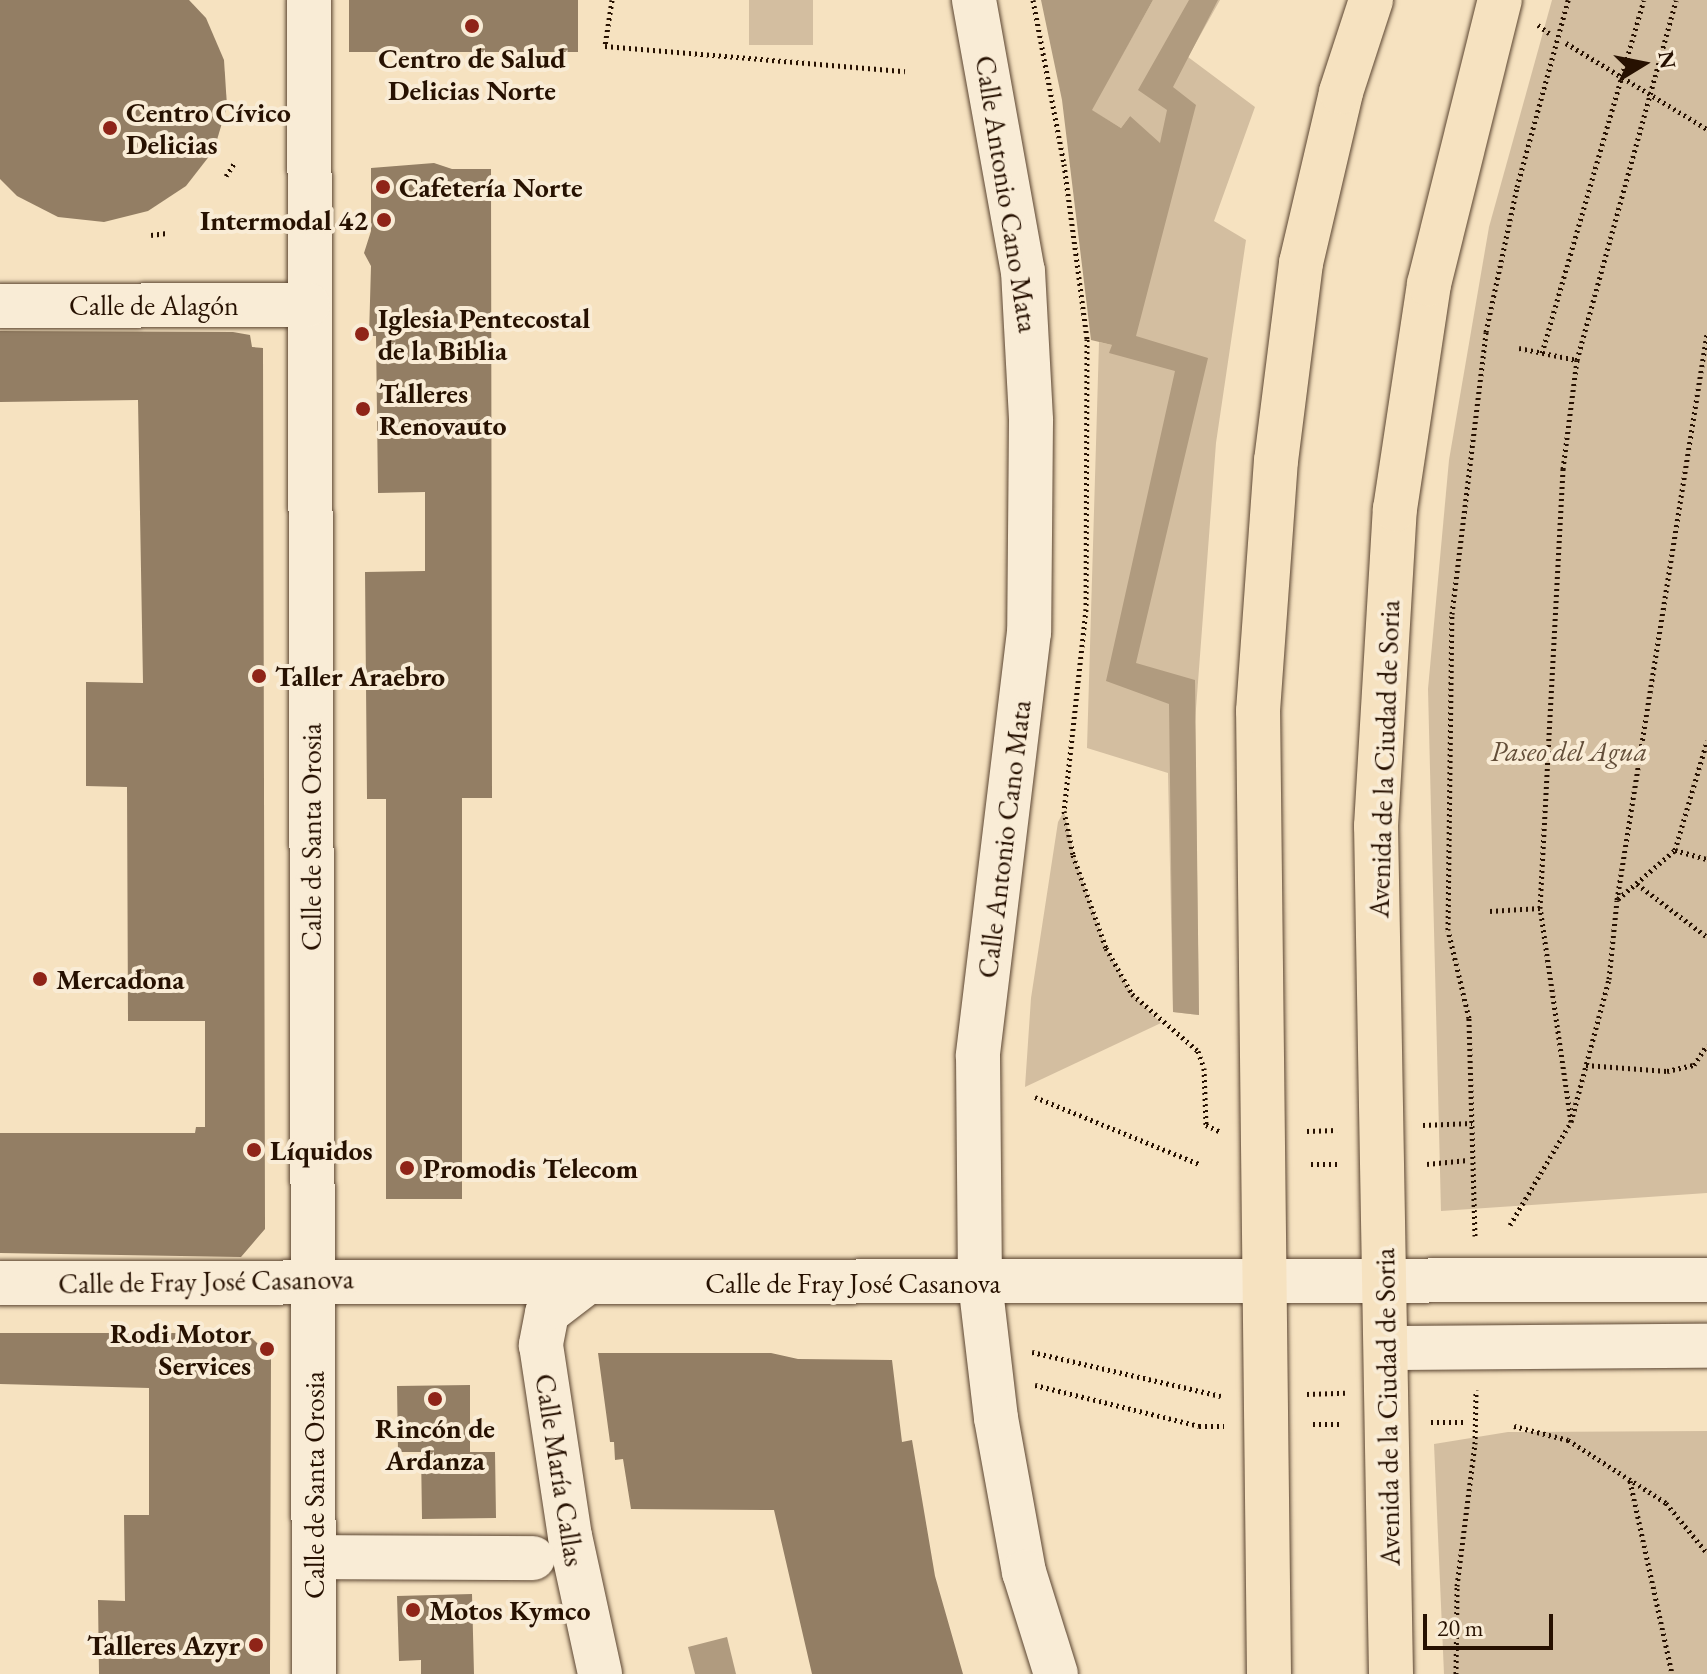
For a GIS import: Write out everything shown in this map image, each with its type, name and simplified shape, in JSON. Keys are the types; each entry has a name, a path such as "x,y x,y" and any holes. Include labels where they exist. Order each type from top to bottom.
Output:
{"main road":[{"path":"1269,1674 1260,1131 1258,711 1276,461 1301,263 1341,92 1371,0"},
{"name":"Avenida de la Ciudad de Soria","path":"1391,1674 1376,826 1395,509 1429,284 1500,0"}],"street":[{"name":"Calle de Santa Orosia","path":"309,0 314,1674"},
{"name":"Calle Antonio Cano Mata","path":"974,0 1023,271 1031,421 1029,632 978,1056 980,1282 994,1407 1024,1572 1056,1674"},
{"name":"Calle de Alagón","path":"0,306 308,305"},
{"name":"Calle de Fray José Casanova","path":"0,1283 276,1285 314,1280 586,1283 1707,1280"},
{"name":"Calle María Callas","path":"586,1283 547,1313 541,1345 572,1549 600,1674"},
{"path":"1386,1348 1707,1346"},
{"path":"314,1557 533,1558"}],"path":[{"path":"612,0 605,46 905,71"},
{"path":"1033,0 1064,164 1087,339 1086,609 1064,811 1073,855 1106,948 1132,994 1202,1058 1209,1130 1382,1130 1472,1123"},
{"path":"1542,353 1644,0"},
{"path":"1571,1122 1540,908 1550,637 1577,360 1647,94 1676,0"},
{"path":"1475,1242 1469,1018 1448,930 1452,614 1486,332 1517,187 1567,1"},
{"path":"1566,43 1707,129"},
{"path":"226,176 235,162"},
{"path":"151,235 167,233"},
{"path":"1510,1225 1571,1122 1609,979 1617,900 1707,334"},
{"path":"1519,348 1577,360"},
{"path":"1617,900 1675,850 1707,741"},
{"path":"1675,850 1707,859"},
{"path":"1637,884 1707,937"},
{"path":"1490,911 1540,908"},
{"path":"1586,1065 1667,1071 1694,1065 1707,1045"},
{"path":"1035,1097 1199,1164"},
{"path":"1426,1164 1468,1160"},
{"path":"1311,1164 1337,1164"},
{"path":"1021,1349 1181,1391 1226,1397"},
{"path":"1456,1674 1456,1601 1475,1444 1476,1384"},
{"path":"1034,1385 1199,1426 1228,1426"},
{"path":"1431,1422 1467,1422"},
{"path":"1313,1424 1342,1424"},
{"path":"1514,1426 1568,1440 1666,1503 1707,1553"},
{"path":"1630,1480 1672,1674"}],"green space":[{"path":"749,0 813,0 813,45 749,45"},
{"path":"1153,0 1220,0 1188,57 1255,107 1214,221 1246,240 1216,443 1195,722 1199,1015 1173,1012 1168,773 1087,748 1099,342 1112,345 1130,116 1121,128 1091,110"},
{"name":"Paseo del Agua","path":"1552,0 1707,0 1707,1193 1441,1211 1428,689 1449,460 1489,227"},
{"path":"1064,811 1074,855 1106,948 1132,994 1161,1023 1025,1087 1031,998 1058,822"},
{"path":"1707,1431 1707,1674 1444,1674 1434,1444 1508,1432"}],"shaded area":[{"path":"1041,0 1153,0 1092,110 1121,128 1130,116 1160,143 1167,110 1138,90 1189,0 1218,0 1173,87 1196,105 1136,336 1208,358 1136,663 1195,680 1199,1015 1173,1012 1169,704 1106,681 1175,371 1109,353 1112,345 1091,340 1062,100"},
{"path":"727,1637 736,1674 695,1674 688,1647"}],"building":[{"name":"Centro Cívico Delicias","path":"0,0 189,0 206,18 224,60 227,106 214,150 186,186 148,211 104,222 58,217 17,196 0,179"},
{"name":"Centro de Salud Delicias Norte","path":"349,0 578,0 578,52 349,52"},
{"path":"434,163 452,169 491,169 492,798 462,798 462,1199 386,1199 386,799 367,799 365,572 425,571 425,492 378,493 376,336 369,336 371,266 364,253 371,231 371,168"},
{"path":"0,331 233,332 250,335 252,347 263,348 265,1229 241,1257 0,1253 0,1133 195,1133 196,1127 205,1127 205,1021 128,1021 127,787 86,786 86,682 143,683 138,400 0,402"},
{"path":"0,1333 247,1333 271,1357 270,1674 99,1674 98,1600 125,1601 124,1515 149,1515 149,1388 0,1384"},
{"path":"598,1353 771,1353 798,1359 892,1360 902,1442 912,1440 935,1576 963,1674 812,1674 774,1510 631,1509 623,1459 615,1460 614,1442 610,1442"},
{"path":"470,1385 470,1452 495,1452 496,1518 422,1519 421,1452 398,1452 397,1386"},
{"path":"472,1594 474,1674 421,1674 421,1660 399,1661 397,1596"}],"place":[{"name":"Centro de Salud Delicias Norte","path":"472,26"},
{"name":"Centro Cívico Delicias","path":"110,128"},
{"name":"Cafetería Norte","path":"383,187"},
{"name":"Intermodal 42","path":"384,220"},
{"name":"Iglesia Pentecostal de la Biblia","path":"362,334"},
{"name":"Talleres Renovauto","path":"363,409"},
{"name":"Taller Araebro","path":"259,676"},
{"name":"Mercadona","path":"40,979"},
{"name":"Líquidos","path":"254,1150"},
{"name":"Promodis Telecom","path":"407,1168"},
{"name":"Rodi Motor Services","path":"267,1349"},
{"name":"Rincón de Ardanza","path":"435,1399"},
{"name":"Motos Kymco","path":"413,1610"},
{"name":"Talleres Azyr","path":"256,1645"}]}
